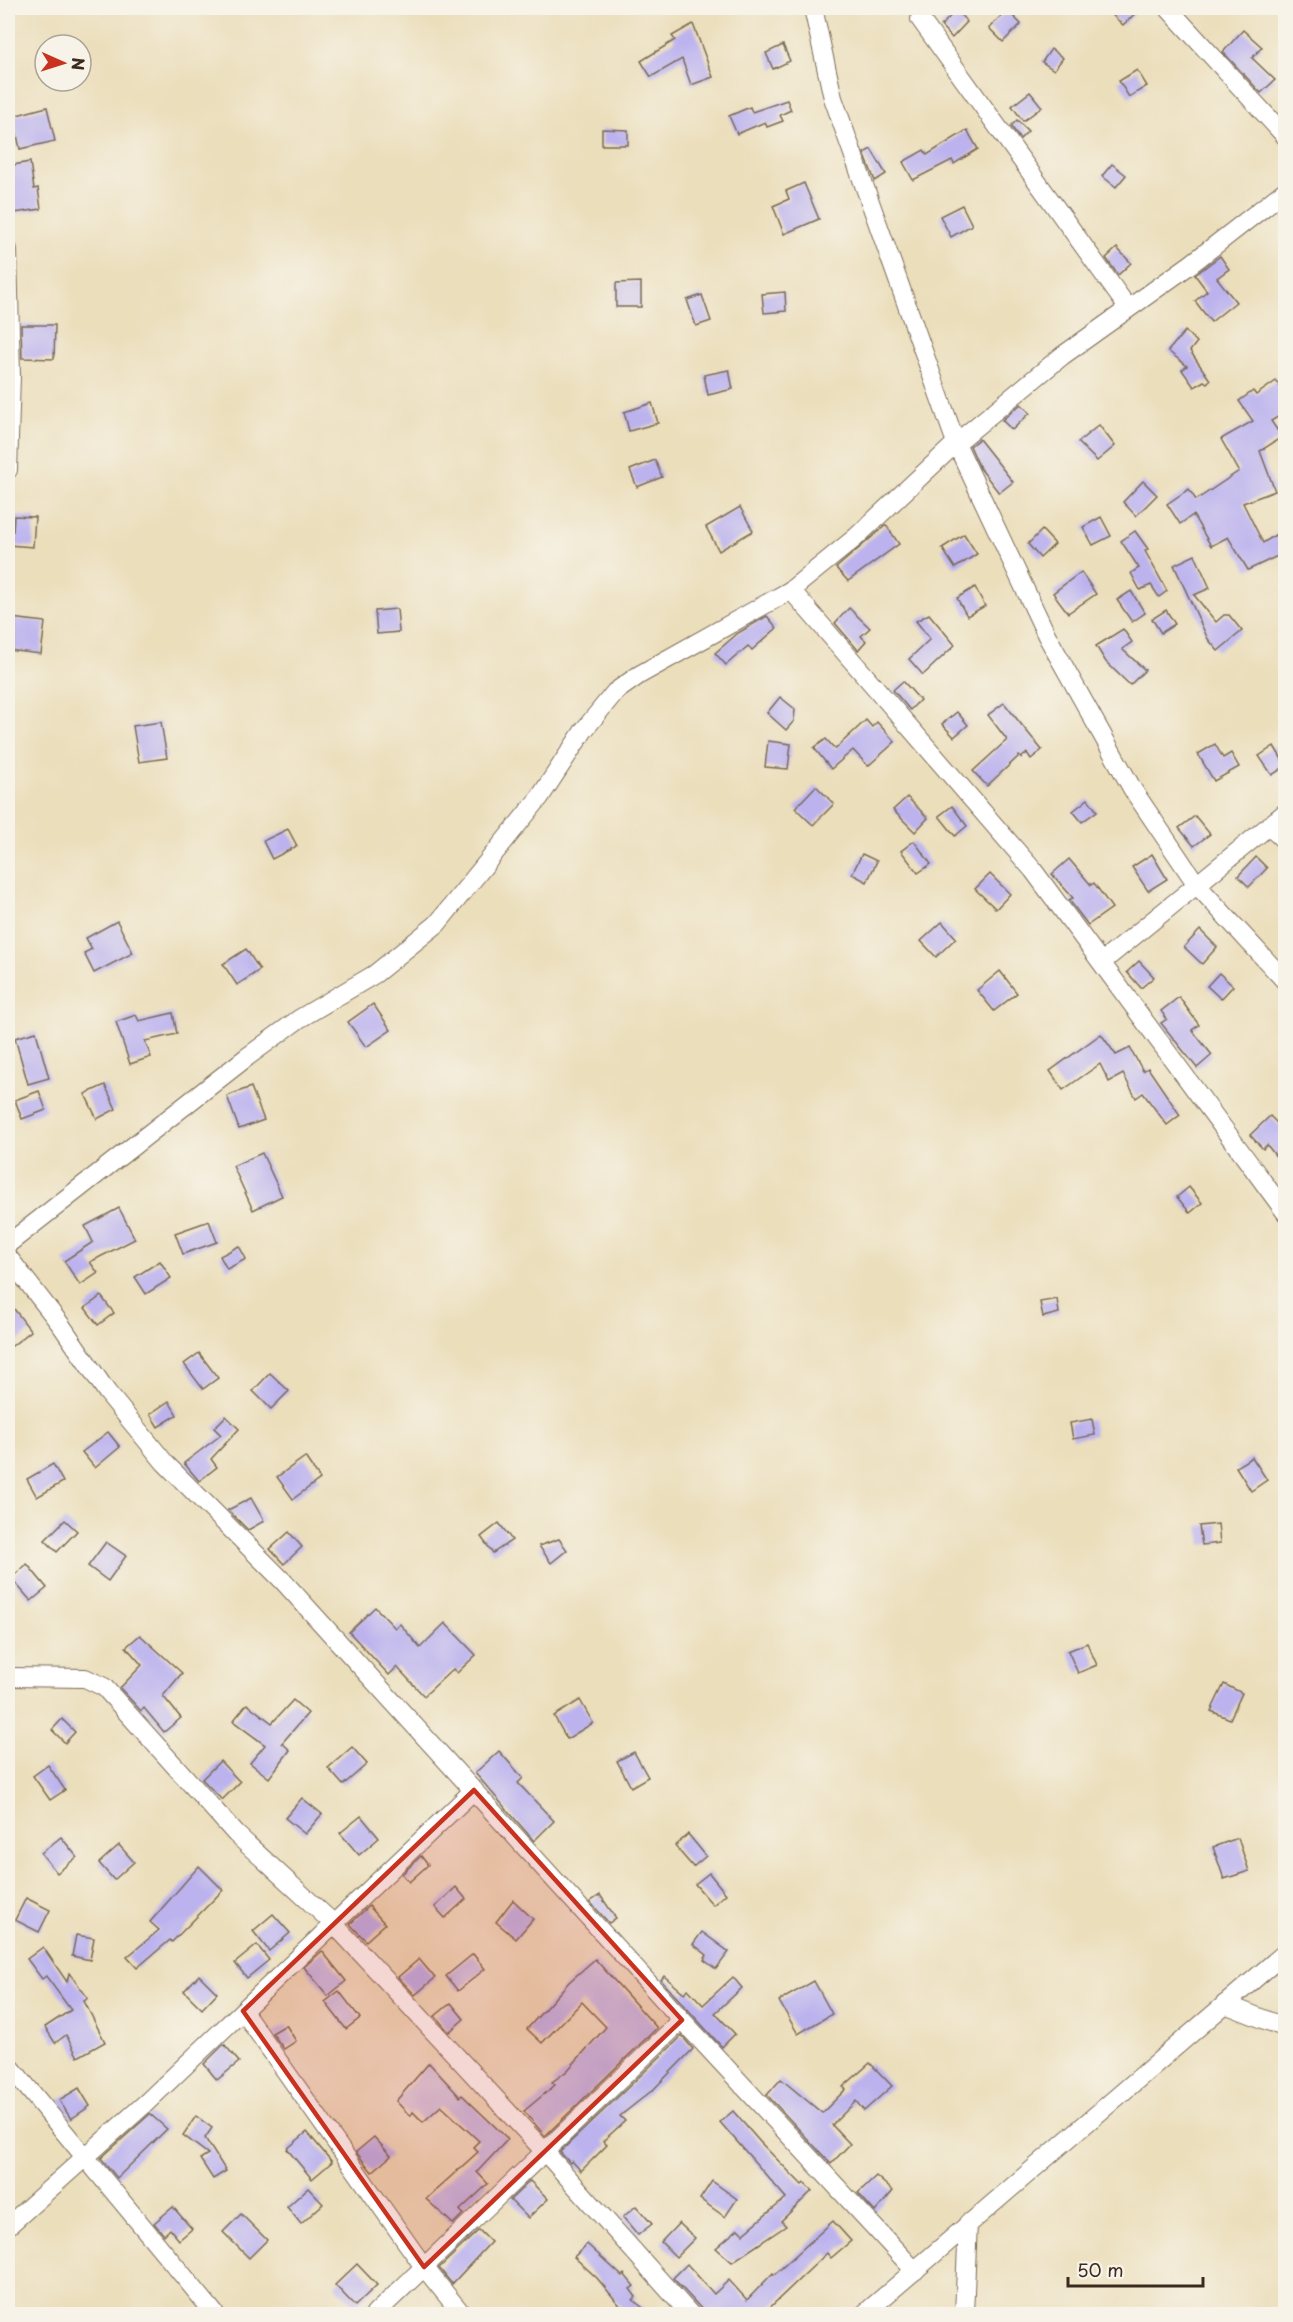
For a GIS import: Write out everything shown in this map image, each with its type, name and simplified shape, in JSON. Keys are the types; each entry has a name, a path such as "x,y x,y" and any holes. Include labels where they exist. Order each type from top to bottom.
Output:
{"street":[{"path":"813,8 833,98 956,443 1047,636 1133,790 1197,885 1286,982"},
{"path":"1168,8 1286,137"},
{"path":"920,19 1128,308"},
{"path":"8,1244 248,1057 299,1019 375,974 437,924 540,797 584,730 615,692 639,675 791,590 855,538 956,443 1062,356 1191,264 1286,190"},
{"path":"8,250 12,376 8,470"},
{"path":"791,590 921,743 982,808 1033,870 1286,1214"},
{"path":"1102,962 1286,812"},
{"path":"1269,826 1286,842"},
{"path":"8,1257 61,1325 107,1392 165,1463 283,1581 682,2020 915,2271"},
{"path":"8,1677 85,1678 104,1687 236,1834 334,1924 545,2152 690,2314"},
{"path":"8,2226 243,2011 474,1790"},
{"path":"864,2314 1286,1952"},
{"path":"1226,2004 1286,2028"},
{"path":"243,2011 424,2267 462,2314"},
{"path":"375,2314 682,2020"},
{"path":"8,2064 215,2314"},
{"path":"964,2314 968,2223"}],"highlighted area":[{"path":"474,1790 682,2020 424,2267 243,2011"}],"building":[{"path":"1105,8 1141,8 1123,25"},
{"path":"956,10 967,22 952,38 941,26"},
{"path":"1007,10 1021,24 1003,42 989,28"},
{"path":"693,24 713,77 691,85 682,59 651,77 641,61 675,40 672,36"},
{"path":"1243,30 1262,47 1252,58 1275,80 1261,93 1223,52"},
{"path":"783,45 790,61 773,69 766,53"},
{"path":"1051,49 1063,58 1054,70 1042,62"},
{"path":"1137,70 1147,86 1129,97 1119,81"},
{"path":"1030,92 1042,107 1023,121 1012,106"},
{"path":"787,100 791,110 780,115 783,121 767,127 765,122 737,134 729,116 750,107 752,112"},
{"path":"47,107 55,141 20,149 13,116"},
{"path":"1017,120 1028,131 1020,139 1011,126"},
{"path":"602,129 628,130 628,145 602,145"},
{"path":"967,130 978,149 954,164 952,160 913,180 903,162 924,150 927,155"},
{"path":"871,149 886,174 875,181 864,153"},
{"path":"30,162 34,189 38,188 41,209 8,214 8,166"},
{"path":"1112,164 1126,175 1116,187 1102,176"},
{"path":"804,183 819,219 784,234 773,206 789,199 786,191"},
{"path":"962,205 972,225 951,237 940,216"},
{"path":"1117,248 1131,263 1118,275 1106,258"},
{"path":"1220,256 1229,269 1217,278 1236,302 1211,322 1195,301 1207,291 1195,275"},
{"path":"641,282 641,307 616,307 616,283"},
{"path":"785,292 786,311 764,313 762,294"},
{"path":"702,295 711,321 696,326 687,300"},
{"path":"21,325 55,325 54,359 22,358"},
{"path":"1185,331 1197,342 1190,351 1210,380 1194,387 1182,370 1187,366 1168,351"},
{"path":"729,370 733,389 708,395 704,375"},
{"path":"1276,381 1286,395 1286,412 1271,421 1282,437 1260,451 1275,491 1243,503 1263,543 1286,528 1286,552 1248,570 1228,537 1211,546 1193,515 1180,524 1167,504 1189,489 1196,500 1239,471 1221,439 1253,421 1239,401 1253,391 1256,395"},
{"path":"652,403 658,423 629,431 624,412"},
{"path":"1021,404 1030,413 1012,430 1002,420"},
{"path":"1099,425 1115,446 1097,461 1078,442"},
{"path":"979,439 1013,482 999,493 980,468 970,446"},
{"path":"655,460 662,477 637,487 630,470"},
{"path":"1143,481 1157,495 1136,516 1123,502"},
{"path":"740,507 753,531 719,551 706,527"},
{"path":"14,516 35,517 33,547 8,545 8,530 13,531"},
{"path":"1101,517 1111,536 1093,545 1083,527"},
{"path":"886,525 899,544 848,581 836,568"},
{"path":"1042,530 1055,544 1040,558 1028,544"},
{"path":"1135,531 1148,549 1145,551 1167,591 1159,597 1151,585 1140,590 1131,573 1139,568 1121,541"},
{"path":"964,534 977,554 955,568 942,548"},
{"path":"1195,555 1210,588 1194,595 1216,622 1224,615 1229,615 1242,631 1218,651 1208,639 1174,565"},
{"path":"1081,572 1096,594 1068,613 1053,593"},
{"path":"975,587 985,606 967,616 957,598"},
{"path":"1131,591 1145,613 1132,622 1117,600"},
{"path":"849,608 870,628 861,636 866,641 858,650 835,623"},
{"path":"397,609 399,632 377,634 375,611"},
{"path":"1166,610 1175,624 1161,633 1152,619"},
{"path":"929,614 955,645 923,675 909,659 930,639 916,621"},
{"path":"767,616 777,628 752,650 748,646 726,665 715,653 738,633"},
{"path":"11,618 45,622 41,654 8,650"},
{"path":"1123,629 1132,642 1122,649 1145,670 1130,685 1106,662 1096,646"},
{"path":"903,681 920,700 910,710 893,690"},
{"path":"780,697 795,709 794,721 786,730 767,713"},
{"path":"1004,703 1042,750 1031,759 1027,753 1021,758 1019,756 987,786 973,771 1007,740 988,715"},
{"path":"957,712 968,725 954,737 942,724"},
{"path":"866,720 872,727 877,722 895,742 868,766 853,750 831,769 814,748 826,739 835,749"},
{"path":"161,722 167,758 139,762 133,726"},
{"path":"768,741 791,744 788,769 765,767"},
{"path":"1215,744 1223,758 1231,753 1239,767 1214,781 1198,754"},
{"path":"1274,746 1286,766 1272,775 1259,756"},
{"path":"816,786 834,804 813,825 795,808"},
{"path":"907,797 928,818 915,832 893,810"},
{"path":"1088,799 1097,811 1082,822 1073,811"},
{"path":"952,806 967,826 955,836 939,816"},
{"path":"1195,816 1210,834 1194,846 1179,828"},
{"path":"288,829 297,846 272,859 263,841"},
{"path":"914,841 931,864 918,873 901,851"},
{"path":"862,854 877,861 867,882 852,874"},
{"path":"1152,854 1167,879 1148,891 1132,867"},
{"path":"1256,857 1267,868 1249,887 1238,876"},
{"path":"1069,859 1091,885 1094,883 1112,908 1088,925 1069,900 1073,898 1052,874"},
{"path":"990,874 1010,894 996,909 975,889"},
{"path":"117,921 133,953 94,973 84,953 92,949 86,938"},
{"path":"942,922 956,938 936,957 921,941"},
{"path":"1200,930 1217,947 1202,964 1184,947"},
{"path":"246,949 260,970 237,985 223,964"},
{"path":"1139,961 1154,977 1141,988 1127,972"},
{"path":"1000,971 1017,993 994,1011 977,990"},
{"path":"1219,973 1233,986 1221,999 1207,986"},
{"path":"1179,997 1199,1025 1192,1030 1212,1055 1197,1068 1161,1023 1167,1019 1161,1011"},
{"path":"373,1004 391,1030 366,1047 348,1022"},
{"path":"173,1013 177,1034 145,1041 151,1057 130,1064 116,1022 136,1015 139,1021"},
{"path":"36,1032 49,1078 28,1084 15,1038"},
{"path":"1101,1034 1116,1055 1130,1048 1143,1071 1148,1068 1180,1115 1167,1125 1143,1093 1136,1098 1123,1074 1109,1082 1100,1064 1063,1090 1050,1071"},
{"path":"105,1085 116,1109 97,1119 85,1094"},
{"path":"251,1087 264,1120 239,1129 227,1096"},
{"path":"39,1091 46,1110 22,1119 15,1100"},
{"path":"1270,1116 1286,1132 1286,1169 1267,1145 1263,1149 1250,1135"},
{"path":"262,1153 282,1196 253,1210 233,1166"},
{"path":"1189,1187 1202,1203 1190,1213 1177,1197"},
{"path":"119,1208 135,1239 90,1262 98,1273 80,1285 64,1261 93,1242 85,1226"},
{"path":"209,1221 217,1242 183,1254 175,1233"},
{"path":"239,1246 246,1259 227,1269 220,1256"},
{"path":"160,1261 171,1278 146,1294 135,1277"},
{"path":"101,1296 114,1313 98,1325 85,1308"},
{"path":"1057,1299 1059,1313 1043,1317 1040,1302"},
{"path":"8,1301 31,1331 8,1349"},
{"path":"199,1353 218,1378 203,1389 184,1364"},
{"path":"270,1373 289,1391 271,1409 253,1391"},
{"path":"169,1401 177,1415 158,1427 150,1414"},
{"path":"226,1416 239,1429 211,1459 217,1467 199,1481 184,1463 221,1435 214,1428"},
{"path":"1092,1419 1095,1435 1073,1439 1070,1423"},
{"path":"108,1432 120,1447 95,1468 82,1452"},
{"path":"305,1457 320,1479 293,1499 277,1477"},
{"path":"1252,1457 1267,1480 1251,1491 1236,1467"},
{"path":"53,1464 63,1482 37,1497 27,1479"},
{"path":"251,1498 264,1521 248,1530 228,1510"},
{"path":"65,1520 77,1531 57,1552 45,1540"},
{"path":"499,1523 512,1540 493,1553 481,1537"},
{"path":"1218,1524 1220,1543 1202,1545 1199,1526"},
{"path":"289,1532 302,1547 284,1564 270,1549"},
{"path":"559,1539 567,1550 551,1563 539,1546"},
{"path":"106,1542 126,1556 108,1581 88,1566"},
{"path":"27,1564 47,1588 31,1601 11,1578"},
{"path":"375,1607 395,1628 400,1624 420,1648 445,1623 476,1655 457,1673 453,1669 424,1696 397,1667 389,1675 349,1632"},
{"path":"140,1635 182,1673 163,1696 181,1718 164,1732 144,1708 141,1711 120,1688 142,1665 126,1647"},
{"path":"1087,1643 1097,1665 1078,1673 1068,1651"},
{"path":"1224,1684 1242,1693 1230,1719 1211,1711"},
{"path":"293,1700 308,1713 282,1743 290,1750 269,1778 250,1763 265,1745 233,1721 247,1704 272,1723"},
{"path":"580,1700 593,1723 567,1739 554,1716"},
{"path":"62,1719 75,1732 65,1743 52,1730"},
{"path":"352,1747 367,1764 343,1785 328,1768"},
{"path":"499,1751 523,1778 518,1783 554,1821 534,1841 475,1773"},
{"path":"634,1752 648,1777 631,1787 617,1761"},
{"path":"220,1761 240,1782 222,1800 202,1779"},
{"path":"48,1765 65,1790 50,1800 33,1776"},
{"path":"302,1798 322,1814 305,1834 285,1818"},
{"path":"361,1816 379,1838 359,1855 340,1833"},
{"path":"688,1834 706,1856 693,1867 675,1846"},
{"path":"61,1837 77,1857 57,1873 41,1853"},
{"path":"1238,1838 1249,1871 1224,1879 1213,1847"},
{"path":"119,1845 134,1862 114,1880 99,1863"},
{"path":"421,1856 428,1865 409,1882 402,1874"},
{"path":"199,1866 223,1890 172,1942 170,1940 137,1968 127,1957 159,1930 150,1922"},
{"path":"709,1873 726,1894 713,1905 695,1884"},
{"path":"456,1887 466,1899 445,1918 435,1907"},
{"path":"600,1895 616,1918 609,1923 590,1902"},
{"path":"26,1898 50,1910 39,1932 15,1920"},
{"path":"513,1900 533,1919 516,1939 496,1922"},
{"path":"369,1906 385,1924 366,1941 350,1924"},
{"path":"273,1914 290,1933 269,1951 253,1931"},
{"path":"702,1932 729,1952 716,1969 704,1960 707,1955 693,1944"},
{"path":"76,1935 94,1938 90,1960 72,1956"},
{"path":"257,1945 269,1960 247,1978 235,1963"},
{"path":"43,1947 67,1982 69,1973 88,1998 84,2001 105,2042 78,2057 66,2035 55,2043 45,2027 71,2010 46,1976 42,1979 27,1959"},
{"path":"322,1951 346,1981 328,1996 304,1967"},
{"path":"473,1954 485,1969 458,1991 446,1976"},
{"path":"419,1959 435,1978 415,1995 398,1977"},
{"path":"595,1959 657,2028 545,2136 524,2111 555,2085 552,2082 567,2071 606,2027 582,2002 542,2043 527,2029 569,1982"},
{"path":"199,1975 217,1993 202,2009 184,1991"},
{"path":"664,1976 684,1993 688,1989 703,2005 733,1977 742,1988 715,2013 735,2034 722,2047 661,1980"},
{"path":"814,1981 832,2014 798,2034 779,2001"},
{"path":"339,1991 360,2018 346,2029 325,2002"},
{"path":"451,2003 464,2019 449,2032 435,2016"},
{"path":"286,2025 296,2041 284,2049 272,2033"},
{"path":"682,2036 693,2049 654,2089 620,2116 625,2121 603,2141 607,2145 581,2171 572,2161 570,2163 560,2152"},
{"path":"224,2044 239,2062 217,2080 204,2064"},
{"path":"429,2063 460,2097 462,2095 508,2139 477,2172 488,2184 460,2210 463,2214 453,2224 426,2199 478,2152 473,2147 479,2141 441,2106 423,2122 413,2112 410,2116 396,2101"},
{"path":"870,2063 892,2086 864,2111 856,2101 832,2125 850,2144 831,2164 767,2095 781,2079 822,2113 846,2089 843,2087"},
{"path":"79,2088 90,2106 71,2119 59,2100"},
{"path":"733,2111 802,2185 804,2183 812,2191 781,2221 786,2226 732,2262 716,2248 738,2229 743,2234 786,2198 720,2122"},
{"path":"150,2114 167,2129 117,2178 101,2158"},
{"path":"196,2116 212,2128 205,2138 226,2171 213,2179 200,2159 208,2154 183,2135"},
{"path":"307,2132 332,2162 312,2179 287,2149"},
{"path":"374,2137 391,2156 372,2172 356,2152"},
{"path":"876,2176 893,2191 875,2212 858,2193"},
{"path":"530,2181 548,2199 528,2218 510,2200"},
{"path":"712,2181 737,2199 725,2217 700,2199"},
{"path":"308,2188 323,2204 301,2224 287,2207"},
{"path":"636,2206 652,2224 638,2235 623,2217"},
{"path":"173,2207 192,2229 179,2240 170,2229 164,2235 154,2223"},
{"path":"241,2214 267,2240 249,2258 223,2232"},
{"path":"833,2221 851,2241 831,2258 827,2253 763,2314 706,2314 673,2278 687,2264 714,2294 729,2280 747,2300 773,2273 774,2275"},
{"path":"679,2223 695,2238 676,2257 661,2242"},
{"path":"479,2230 491,2242 452,2284 439,2268"},
{"path":"587,2244 622,2276 624,2274 634,2286 630,2289 636,2297 633,2300 651,2314 627,2314 597,2278 574,2257"},
{"path":"357,2264 377,2285 355,2306 335,2285"}]}
